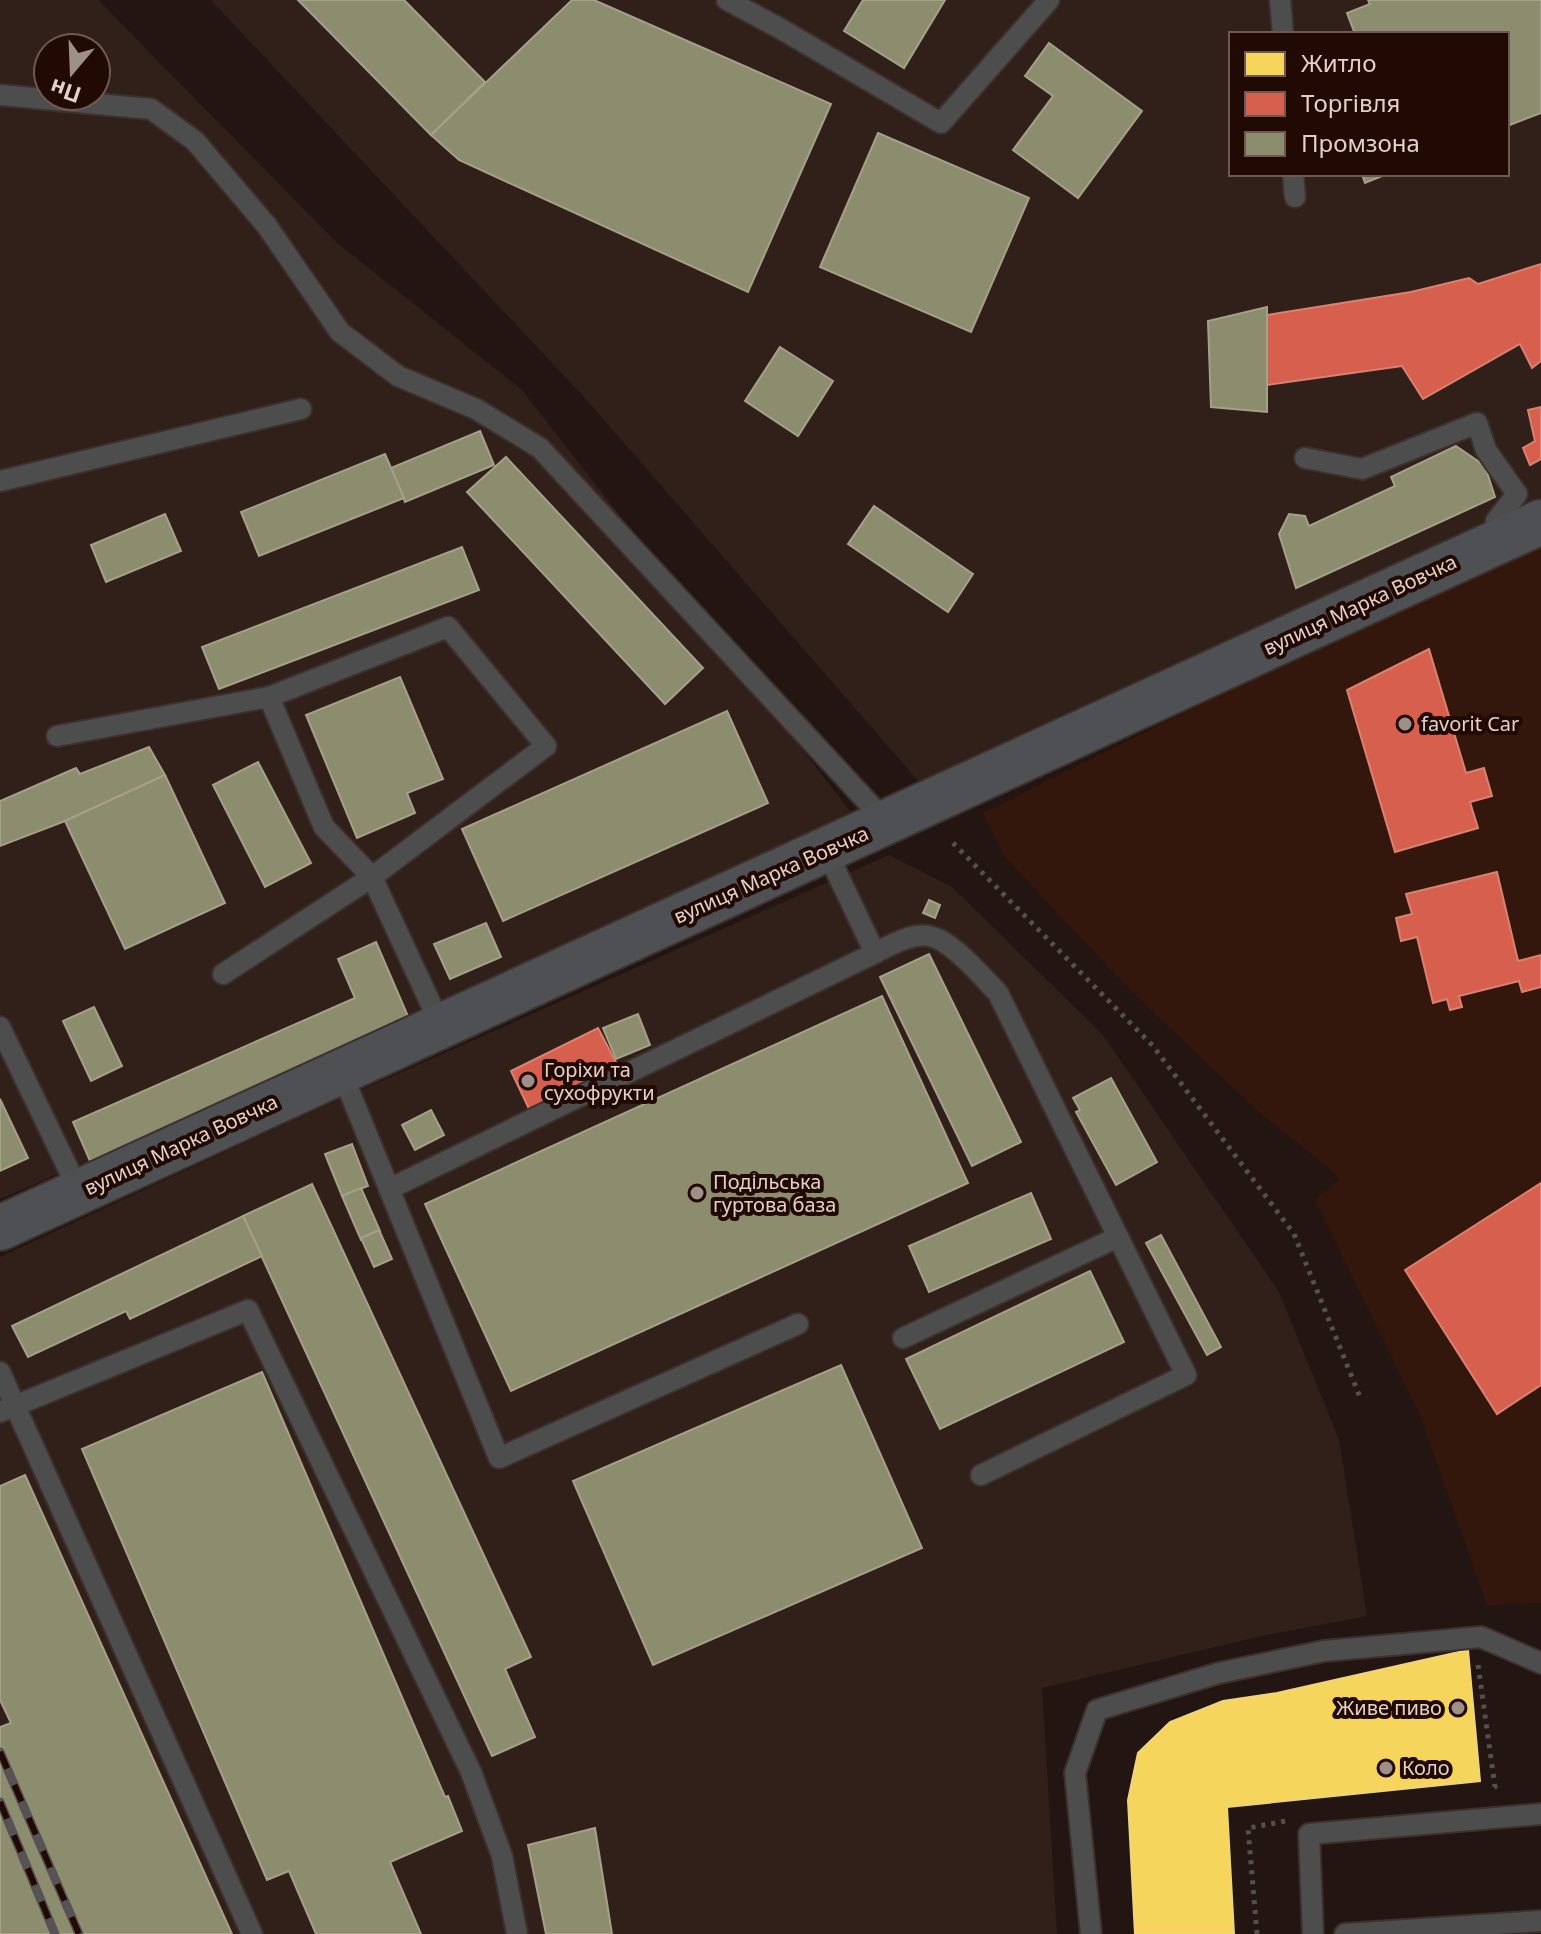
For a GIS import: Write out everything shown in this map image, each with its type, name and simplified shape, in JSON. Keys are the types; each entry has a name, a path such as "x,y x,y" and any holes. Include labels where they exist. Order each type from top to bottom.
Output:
{"main road":[{"name":"вулиця Марка Вовчка","path":"0,1228 1523,531"}],"lane":[{"path":"727,0 941,123 1049,0"},
{"path":"1280,0 1283,32"},
{"path":"0,95 151,109 195,141 267,226 340,332 398,376 476,409 540,448 887,823"},
{"path":"1293,176 1295,197"},
{"path":"0,481 301,409"},
{"path":"1305,458 1362,469 1477,423 1486,450 1517,494 1496,521 1523,531"},
{"path":"57,736 269,697 448,627 546,746 372,877 223,974"},
{"path":"269,697 324,827 372,877 441,1026"},
{"path":"826,850 875,953"},
{"path":"389,1189 902,940 930,936 952,948 998,993 1186,1375 981,1475"},
{"path":"0,1027 79,1191"},
{"path":"341,1071 499,1458 798,1324"},
{"path":"903,1338 1118,1237"},
{"path":"8,1409 248,1310 471,1772 502,1856 517,1934"},
{"path":"0,1372 8,1409 252,1934"},
{"path":"1091,1934 1075,1773 1097,1710 1219,1673 1324,1651 1481,1637 1541,1663"},
{"path":"1313,1934 1309,1834 1541,1814"},
{"path":"1345,1934 1541,1921"}],"path":[{"path":"953,843 1153,1046 1294,1234 1360,1397"},
{"path":"1478,1659 1479,1669"}],"shaded area":[{"path":"0,0 98,0 336,242 522,390 857,820 410,1021 0,1199"},
{"path":"211,0 1541,0 1541,513 928,792 584,397"},
{"path":"1541,541 1541,1603 1487,1605 1420,1415 1315,1200 1339,1179 1260,1113 1133,993 1005,857 983,813 1415,598"},
{"path":"889,855 952,887 1103,1035 1279,1292 1339,1440 1367,1616 1266,1635 1042,1688 1057,1934 0,1934 0,1257 285,1124"}],"building: Житло":[{"path":"1468,1650 1480,1781 1227,1807 1234,1934 1135,1934 1128,1800 1138,1753 1170,1722 1223,1701 1277,1693"}],"building: Торгівля":[{"path":"1541,264 1541,361 1532,368 1520,344 1423,399 1402,366 1267,385 1267,315 1411,292 1469,278 1478,284"},
{"path":"1541,407 1541,459 1530,465 1523,448 1535,441 1528,410"},
{"path":"1429,649 1466,773 1484,768 1492,796 1470,802 1478,828 1395,852 1347,690"},
{"path":"1497,872 1518,961 1541,955 1541,987 1522,992 1519,981 1459,996 1462,1007 1450,1010 1447,999 1433,1003 1417,937 1401,941 1396,918 1412,914 1406,894"},
{"path":"598,1028 619,1068 530,1111 511,1071"},
{"path":"1541,1183 1541,1385 1497,1414 1405,1270"}],"building: Промзона":[{"path":"298,0 404,0 485,82 431,135"},
{"path":"572,0 594,0 831,104 748,292 459,160 431,135"},
{"path":"863,0 945,0 904,68 844,31"},
{"path":"1368,0 1541,0 1541,113 1509,125 1509,32 1354,32 1347,13 1370,4"},
{"path":"1049,43 1142,111 1078,198 1013,150 1053,96 1025,76"},
{"path":"878,133 1029,198 971,332 820,267"},
{"path":"1363,176 1382,176 1365,183"},
{"path":"1267,307 1267,412 1211,407 1208,321"},
{"path":"780,347 833,381 798,436 745,401"},
{"path":"480,431 494,465 405,502 391,468"},
{"path":"1456,446 1485,466 1495,497 1296,588 1279,534 1289,514 1305,516 1309,526 1395,486 1391,477"},
{"path":"385,454 404,498 259,556 241,512"},
{"path":"506,457 703,668 665,704 467,492"},
{"path":"874,506 973,574 948,612 848,544"},
{"path":"165,514 181,551 106,582 91,545"},
{"path":"462,547 479,590 219,689 202,647"},
{"path":"400,677 443,779 407,793 415,813 357,838 306,715"},
{"path":"727,711 768,803 503,921 462,829"},
{"path":"149,747 165,775 65,821 0,846 0,801 76,768 80,774"},
{"path":"258,762 311,863 265,887 213,785"},
{"path":"165,775 225,903 125,949 65,821"},
{"path":"929,900 940,905 935,918 923,913"},
{"path":"486,923 501,957 450,979 434,944"},
{"path":"376,942 410,1021 90,1161 73,1122 355,998 338,959"},
{"path":"929,954 1021,1142 972,1166 880,977"},
{"name":"Подільська гуртова база","path":"882,996 968,1183 511,1391 425,1204"},
{"path":"94,1007 122,1066 91,1081 63,1021"},
{"path":"638,1014 650,1045 616,1059 603,1028"},
{"path":"1111,1078 1157,1162 1116,1185 1076,1112 1080,1110 1073,1098"},
{"path":"0,1099 28,1158 0,1171"},
{"path":"431,1110 444,1135 415,1150 402,1125"},
{"path":"352,1144 368,1186 342,1196 325,1154"},
{"path":"312,1184 531,1657 505,1669 535,1737 492,1756 243,1216"},
{"path":"361,1188 380,1231 361,1240 342,1196"},
{"path":"1031,1193 1051,1239 929,1292 909,1246"},
{"path":"243,1216 262,1256 130,1319 126,1311 28,1357 12,1326"},
{"path":"379,1230 392,1259 374,1267 361,1238"},
{"path":"1161,1235 1221,1347 1207,1355 1146,1243"},
{"path":"1090,1271 1124,1342 940,1429 906,1359"},
{"path":"841,1365 922,1548 653,1665 573,1481"},
{"path":"262,1372 462,1831 390,1862 421,1934 316,1934 289,1871 267,1880 82,1449"},
{"path":"25,1475 232,1934 0,1934 0,1727 11,1723 0,1700 0,1486"},
{"path":"595,1828 612,1934 546,1934 528,1845"}],"railway":[{"path":"0,1752 79,1934"},
{"path":"0,1802 55,1934"}],"place":[{"name":"favorit Car","path":"1405,724"},
{"name":"Горіхи та сухофрукти","path":"528,1081"},
{"name":"Подільська гуртова база","path":"697,1193"},
{"name":"Живе пиво","path":"1458,1708"},
{"name":"Коло","path":"1386,1768"}]}
